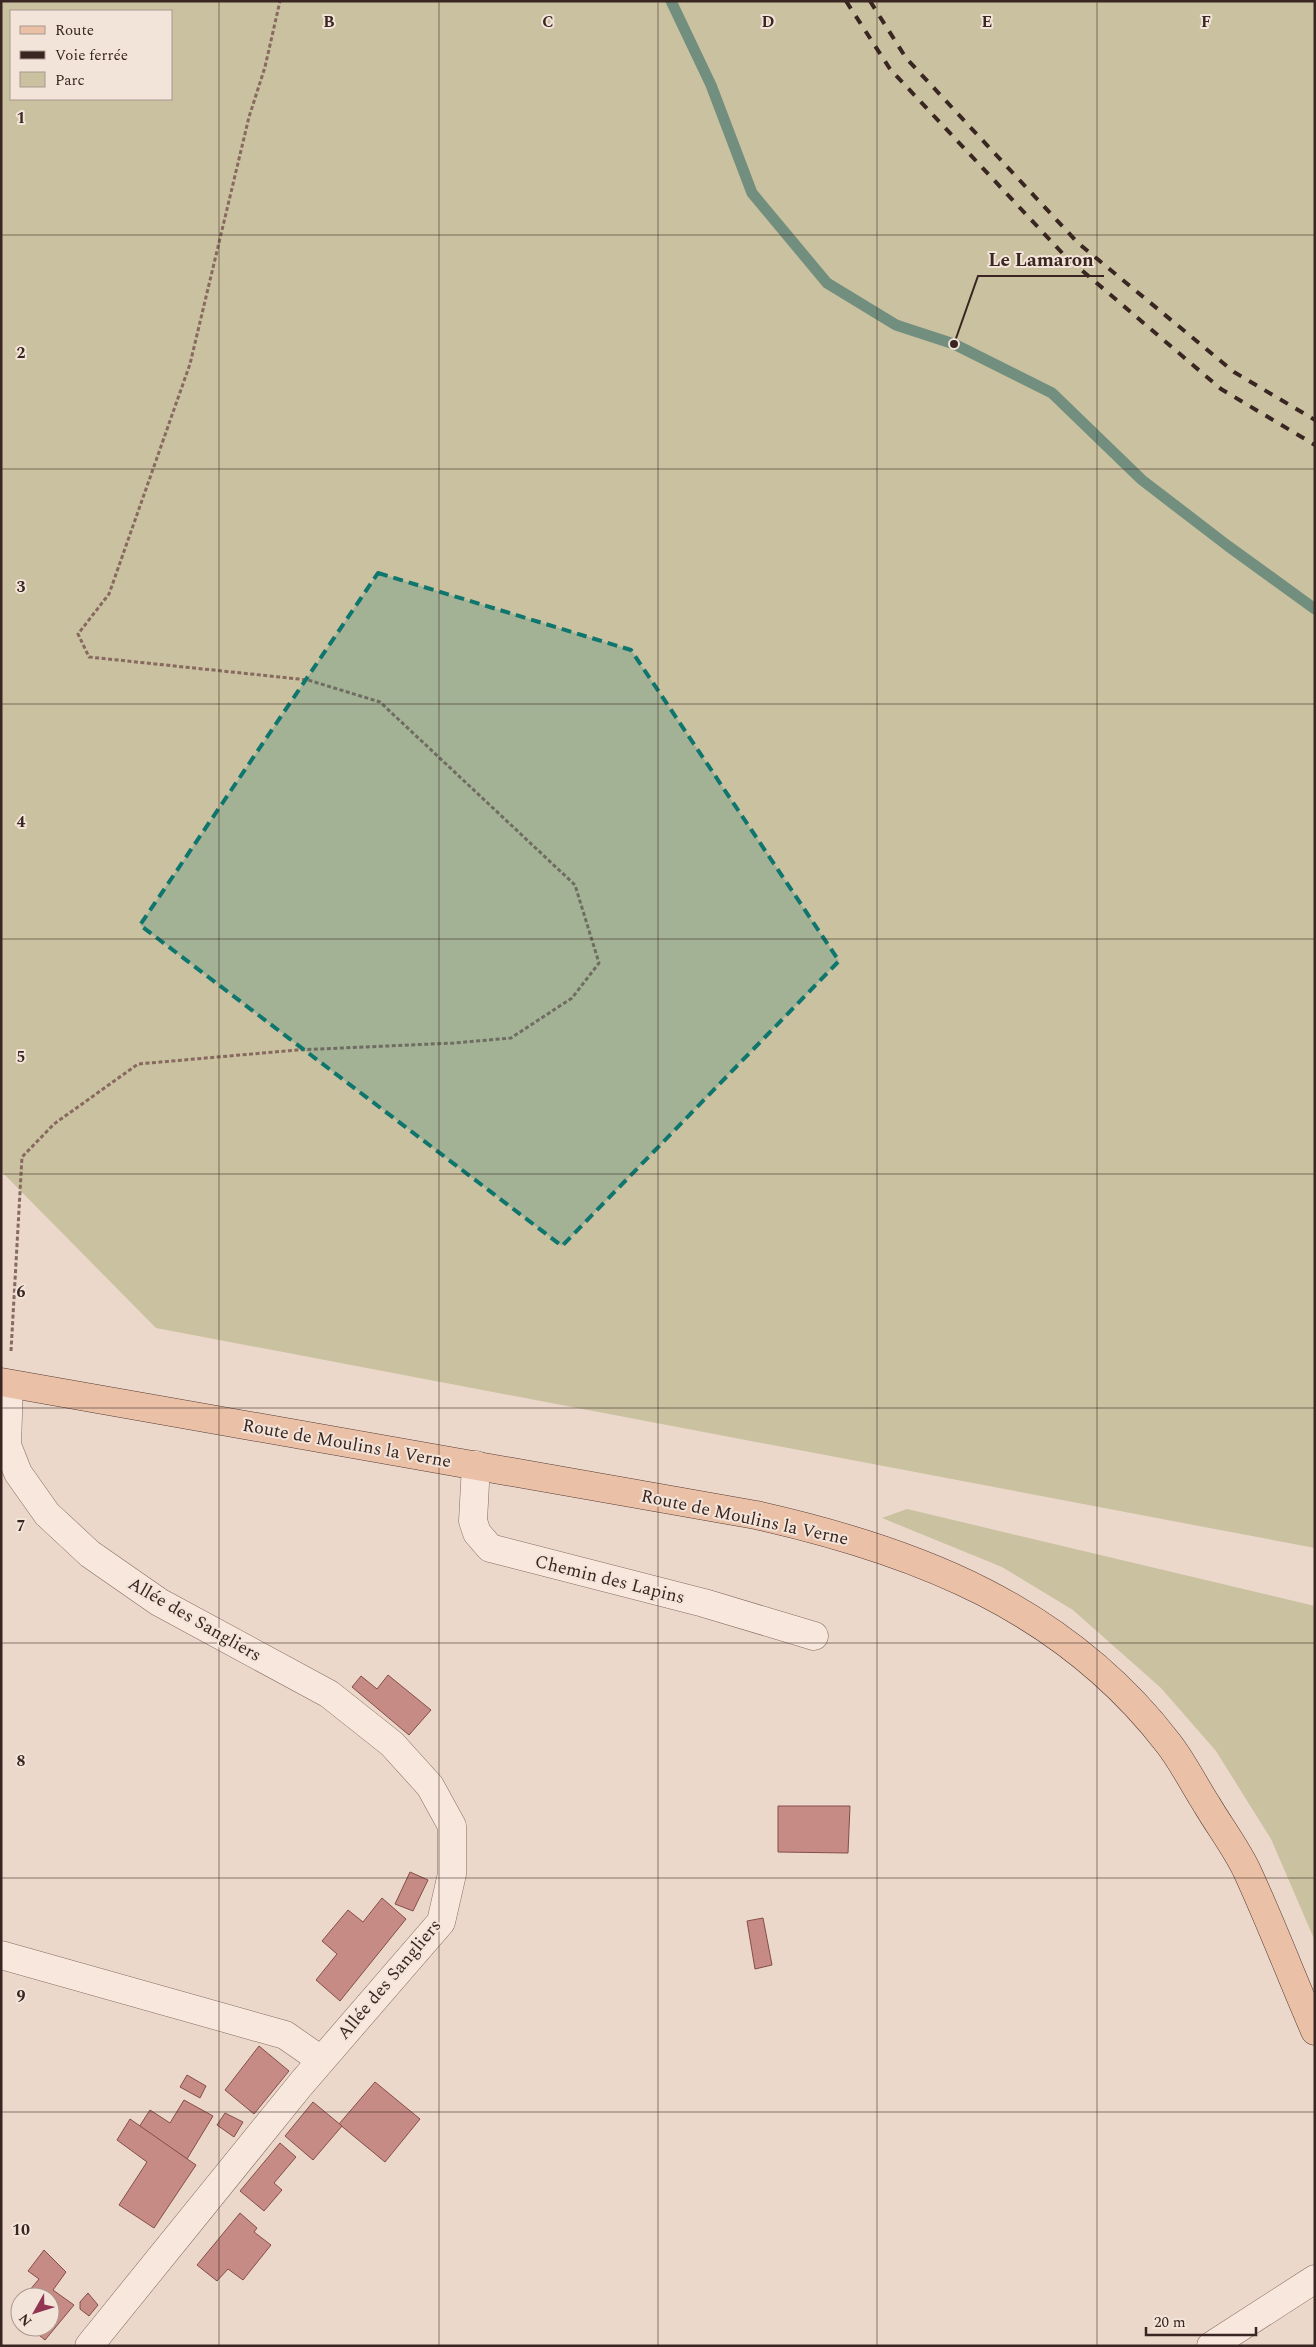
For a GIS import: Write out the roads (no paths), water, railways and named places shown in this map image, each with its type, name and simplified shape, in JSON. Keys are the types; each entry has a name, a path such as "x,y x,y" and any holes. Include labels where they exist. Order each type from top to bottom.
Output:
{"main road":[{"name":"Route de Moulins la Verne","path":"5,1383 722,1508 807,1526 898,1553 972,1585 1043,1626 1071,1646 1113,1683 1144,1714 1169,1744 1246,1869 1315,2031"}],"street":[{"name":"Allée des Sangliers","path":"5,1383 7,1445 18,1473 47,1514 90,1554 159,1602 336,1700 392,1744 430,1786 452,1826 452,1874 441,1922 321,2060 89,2346"},
{"name":"Chemin des Lapins","path":"476,1465 473,1521 477,1533 490,1548 704,1604 814,1636"},
{"path":"1,1955 285,2035 321,2060"},
{"path":"1211,2346 1315,2279"}],"waterway":[{"path":"671,1 711,85 752,193 827,283 896,325 954,344 1052,393 1142,480 1228,546 1315,609"}],"railway":[{"path":"846,1 890,69 1065,256 1221,389 1315,445"},
{"path":"870,1 906,58 1078,243 1234,372 1315,420"}],"place":[{"name":"Le Lamaron","path":"954,344"}]}
